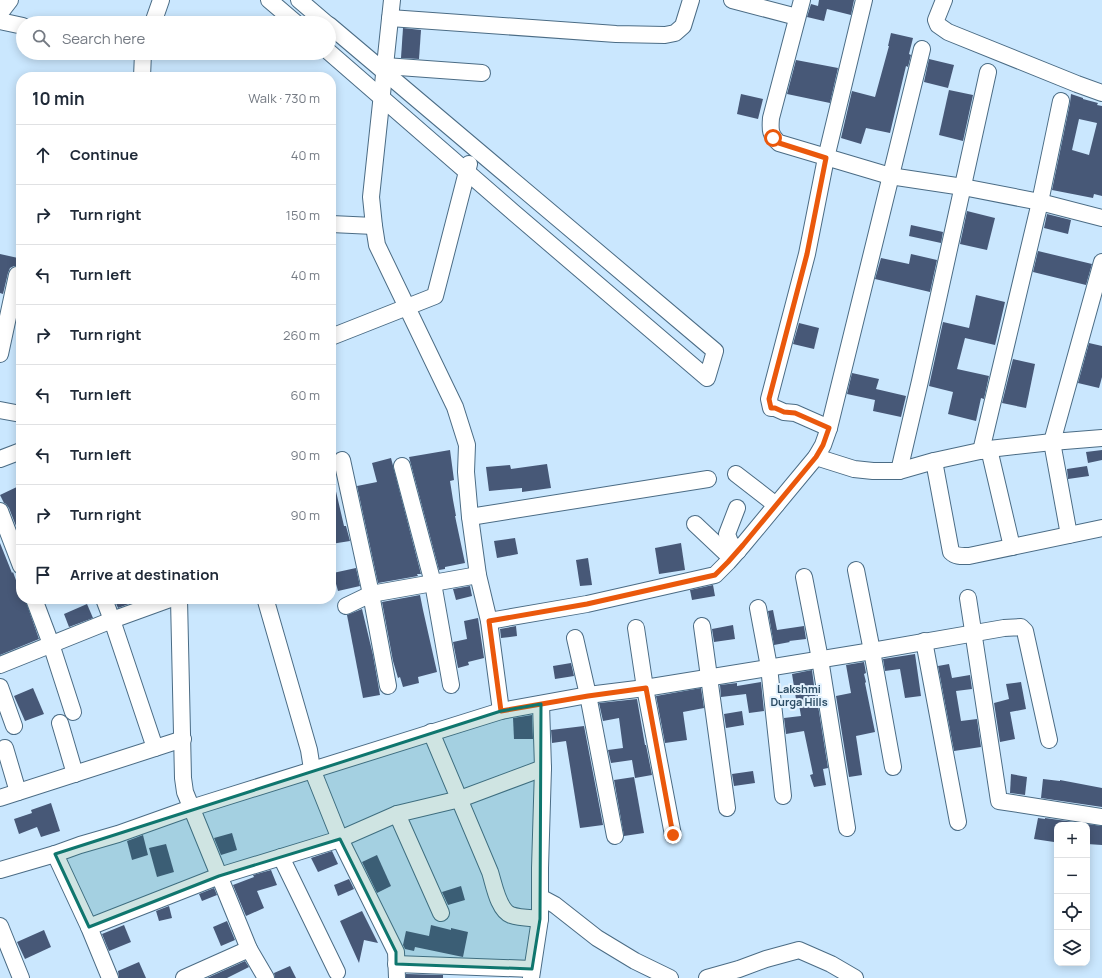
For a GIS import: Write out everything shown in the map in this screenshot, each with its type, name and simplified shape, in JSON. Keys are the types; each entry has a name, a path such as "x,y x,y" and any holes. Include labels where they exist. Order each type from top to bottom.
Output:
{"street":[{"path":"0,13 10,0"},
{"path":"155,16 161,0"},
{"path":"270,0 288,16"},
{"path":"392,0 371,197 374,226 377,244 455,407 467,445 466,472 470,517 478,574 489,621 501,711"},
{"path":"390,18 616,34 665,35 675,33 683,26 691,0"},
{"path":"732,0 797,17"},
{"path":"802,0 771,118 770,129 773,138 779,143 890,176 1040,202 1102,218"},
{"path":"829,428 795,413 784,412 771,408 769,399 807,254 826,158 864,0"},
{"path":"944,0 936,20 938,25 948,32 1102,93"},
{"path":"301,1 318,16"},
{"path":"0,21 16,24"},
{"path":"336,30 385,69 473,148 715,351 707,378 336,58"},
{"path":"489,621 587,604 715,575 735,555 816,457 823,445 829,428 922,49"},
{"path":"140,60 141,72"},
{"path":"385,69 482,73"},
{"path":"899,471 988,72"},
{"path":"1012,547 985,450 1061,101"},
{"path":"336,335 435,296 473,148"},
{"path":"336,224 374,226"},
{"path":"1069,535 1052,442 1102,262"},
{"path":"0,354 16,280"},
{"path":"0,410 16,413"},
{"path":"816,457 854,469 899,471 934,461 985,450 1102,438"},
{"path":"0,459 16,453"},
{"path":"342,460 371,594 388,686"},
{"path":"934,461 952,553 955,555 969,556 1102,528"},
{"path":"402,466 433,583 451,685"},
{"path":"736,474 776,505"},
{"path":"470,517 708,479"},
{"path":"735,555 727,534 736,508"},
{"path":"0,511 16,553"},
{"path":"695,524 735,555"},
{"path":"856,570 893,767"},
{"path":"346,606 371,594 478,574"},
{"path":"804,577 820,659 847,828"},
{"path":"968,598 999,800 1102,817"},
{"path":"36,604 51,644 72,712"},
{"path":"106,604 155,748"},
{"path":"0,664 156,604"},
{"path":"179,604 183,778 185,792 249,949 266,978"},
{"path":"267,604 309,750 312,769 340,838 396,952 396,971 531,974 540,919 543,768 541,704"},
{"path":"758,608 769,668 783,796"},
{"path":"702,626 727,808"},
{"path":"0,870 118,834 191,808 312,769 501,711 769,668 1004,628 1021,627 1024,631 1049,740"},
{"path":"636,628 673,835"},
{"path":"575,638 588,696 615,836"},
{"path":"924,641 958,822"},
{"path":"0,687 14,726"},
{"path":"60,723 75,774"},
{"path":"431,732 490,872 497,896 504,909 510,915 540,919"},
{"path":"0,798 183,739"},
{"path":"5,748 18,792"},
{"path":"90,927 219,876 340,838 397,814 460,799 543,768"},
{"path":"397,814 441,912"},
{"path":"55,854 90,927 110,978"},
{"path":"282,857 337,972"},
{"path":"540,897 555,905 597,938 635,961 670,978"},
{"path":"0,926 21,978"},
{"path":"194,976 249,949"},
{"path":"706,978 799,950 831,964 855,978"}],"highlighted area":[{"path":"541,704 540,919 532,969 396,964 396,952 340,839 219,876 89,927 55,854 501,711"}],"building":[{"path":"819,0 854,0 851,15 827,9 824,21 807,17 811,4 818,6"},
{"path":"403,28 421,30 419,59 401,58"},
{"path":"891,33 913,38 909,54 911,55 908,67 906,66 890,133 866,128 861,144 841,138 852,91 875,97 889,46"},
{"path":"929,59 954,65 948,88 924,82"},
{"path":"796,60 838,68 830,103 787,94"},
{"path":"949,90 973,95 963,141 939,135"},
{"path":"741,94 763,99 758,119 737,114"},
{"path":"1071,94 1098,103 1097,105 1102,106 1102,196 1094,194 1093,198 1052,190","holes":["1079,119 1097,123 1089,155 1072,150"]},
{"path":"967,211 995,218 987,250 960,244"},
{"path":"1047,214 1071,220 1068,234 1044,228"},
{"path":"911,225 943,232 941,243 909,236"},
{"path":"1038,251 1092,264 1086,285 1033,272"},
{"path":"0,254 16,258 16,266 10,268 3,294 0,293"},
{"path":"911,254 937,260 930,292 875,279 881,258 909,264"},
{"path":"976,295 1005,302 995,345 965,338 957,369 989,376 984,399 981,398 976,421 948,414 953,392 929,386 943,322 969,328"},
{"path":"799,323 819,328 814,349 793,344"},
{"path":"1089,343 1102,346 1102,377 1099,388 1078,383"},
{"path":"1013,359 1035,364 1026,408 1002,403"},
{"path":"852,373 879,379 876,389 906,396 901,417 873,411 875,400 847,394"},
{"path":"450,450 454,480 450,481 455,516 465,563 445,567 445,569 439,570 409,457"},
{"path":"1102,450 1102,460 1088,463 1086,452"},
{"path":"391,458 421,574 417,574 418,576 378,583 357,486 377,482 372,463"},
{"path":"547,464 551,488 522,492 522,488 489,491 486,467 510,465 511,469"},
{"path":"1087,466 1089,476 1068,479 1067,469"},
{"path":"16,487 16,526 9,508 4,503 0,495"},
{"path":"336,491 344,526 346,526 350,541 336,543"},
{"path":"515,538 518,554 497,558 494,541"},
{"path":"0,543 16,580 16,604 27,604 39,639 0,655"},
{"path":"681,543 685,570 659,574 655,548"},
{"path":"588,558 592,585 580,586 576,560"},
{"path":"356,568 360,586 338,591 336,584 336,572"},
{"path":"713,585 715,596 692,600 690,590"},
{"path":"470,586 472,596 456,600 453,589"},
{"path":"420,595 437,672 418,677 419,683 403,687 400,677 398,678 393,661 382,602"},
{"path":"87,604 93,618 69,627 64,614"},
{"path":"116,604 129,604 118,608"},
{"path":"362,609 373,655 380,695 363,698 347,615"},
{"path":"773,610 777,630 804,626 806,639 774,645 768,611"},
{"path":"478,618 484,658 468,662 469,665 458,668 453,642 467,639 464,621"},
{"path":"733,625 735,639 714,642 712,629"},
{"path":"516,626 517,636 501,638 500,629"},
{"path":"915,654 921,696 905,698 900,669 885,671 883,659"},
{"path":"864,662 866,673 864,674 865,683 875,732 856,736 862,775 849,777 836,696 851,693 846,665"},
{"path":"571,663 574,676 555,679 553,666"},
{"path":"949,664 952,678 970,675 972,689 956,691 961,721 977,719 981,747 954,751 938,666"},
{"path":"812,670 828,768 823,769 826,785 814,787 810,775 813,774 804,731 786,734 784,718 801,716 798,699 796,699 792,674"},
{"path":"761,682 764,711 749,713 746,694 721,697 720,685 737,683 737,686"},
{"path":"1021,682 1026,709 1010,712 1015,739 1000,742 994,703 1009,699 1006,684"},
{"path":"33,688 44,714 25,721 14,696"},
{"path":"701,688 704,708 683,712 687,740 665,743 656,696"},
{"path":"637,699 652,775 635,778 632,760 611,763 608,750 623,748 619,718 603,721 599,703"},
{"path":"742,711 744,725 726,728 724,714"},
{"path":"532,715 533,739 514,739 513,718"},
{"path":"584,726 603,825 580,828 566,741 552,743 551,730"},
{"path":"753,771 755,783 734,786 732,774"},
{"path":"1011,774 1027,777 1025,795 1010,793"},
{"path":"634,777 644,833 624,836 614,780"},
{"path":"1043,779 1060,780 1102,788 1102,807 1041,798"},
{"path":"51,803 60,831 41,837 37,827 19,834 14,819 32,813 31,810"},
{"path":"1038,818 1074,822 1054,822 1054,842 1034,839"},
{"path":"1090,824 1102,826 1102,845 1090,844"},
{"path":"232,833 237,850 221,855 214,838"},
{"path":"143,835 148,855 132,860 127,841"},
{"path":"166,844 174,872 157,877 149,848"},
{"path":"332,851 338,864 318,872 311,858"},
{"path":"377,855 391,886 377,893 362,862"},
{"path":"271,870 277,885 257,891 264,908 246,916 233,885 254,877 253,875"},
{"path":"349,879 354,889 338,896 334,885"},
{"path":"461,886 465,900 448,905 442,892"},
{"path":"214,888 217,895 202,901 199,894"},
{"path":"169,906 172,918 159,921 156,911"},
{"path":"362,911 378,943 364,940 359,963 340,921"},
{"path":"227,921 235,940 221,946 213,927"},
{"path":"124,925 131,942 109,951 102,934"},
{"path":"431,925 468,932 463,957 415,947 414,951 405,949 403,945 406,931 429,936"},
{"path":"44,930 51,947 25,959 17,942"},
{"path":"245,961 249,967 227,978 207,978"},
{"path":"139,962 146,978 119,978 118,971"},
{"path":"290,966 296,978 275,978 274,973"},
{"path":"406,974 443,975 443,978 406,978"}],"district":[{"name":"Lakshmi Durga Hills","path":"799,695"}],"route":[{"path":"673,835 646,688 501,711 489,621 587,604 715,575 743,545 816,457 823,445 829,428 795,413 784,412 771,408 769,399 807,254 826,158 779,143 773,138"}]}
